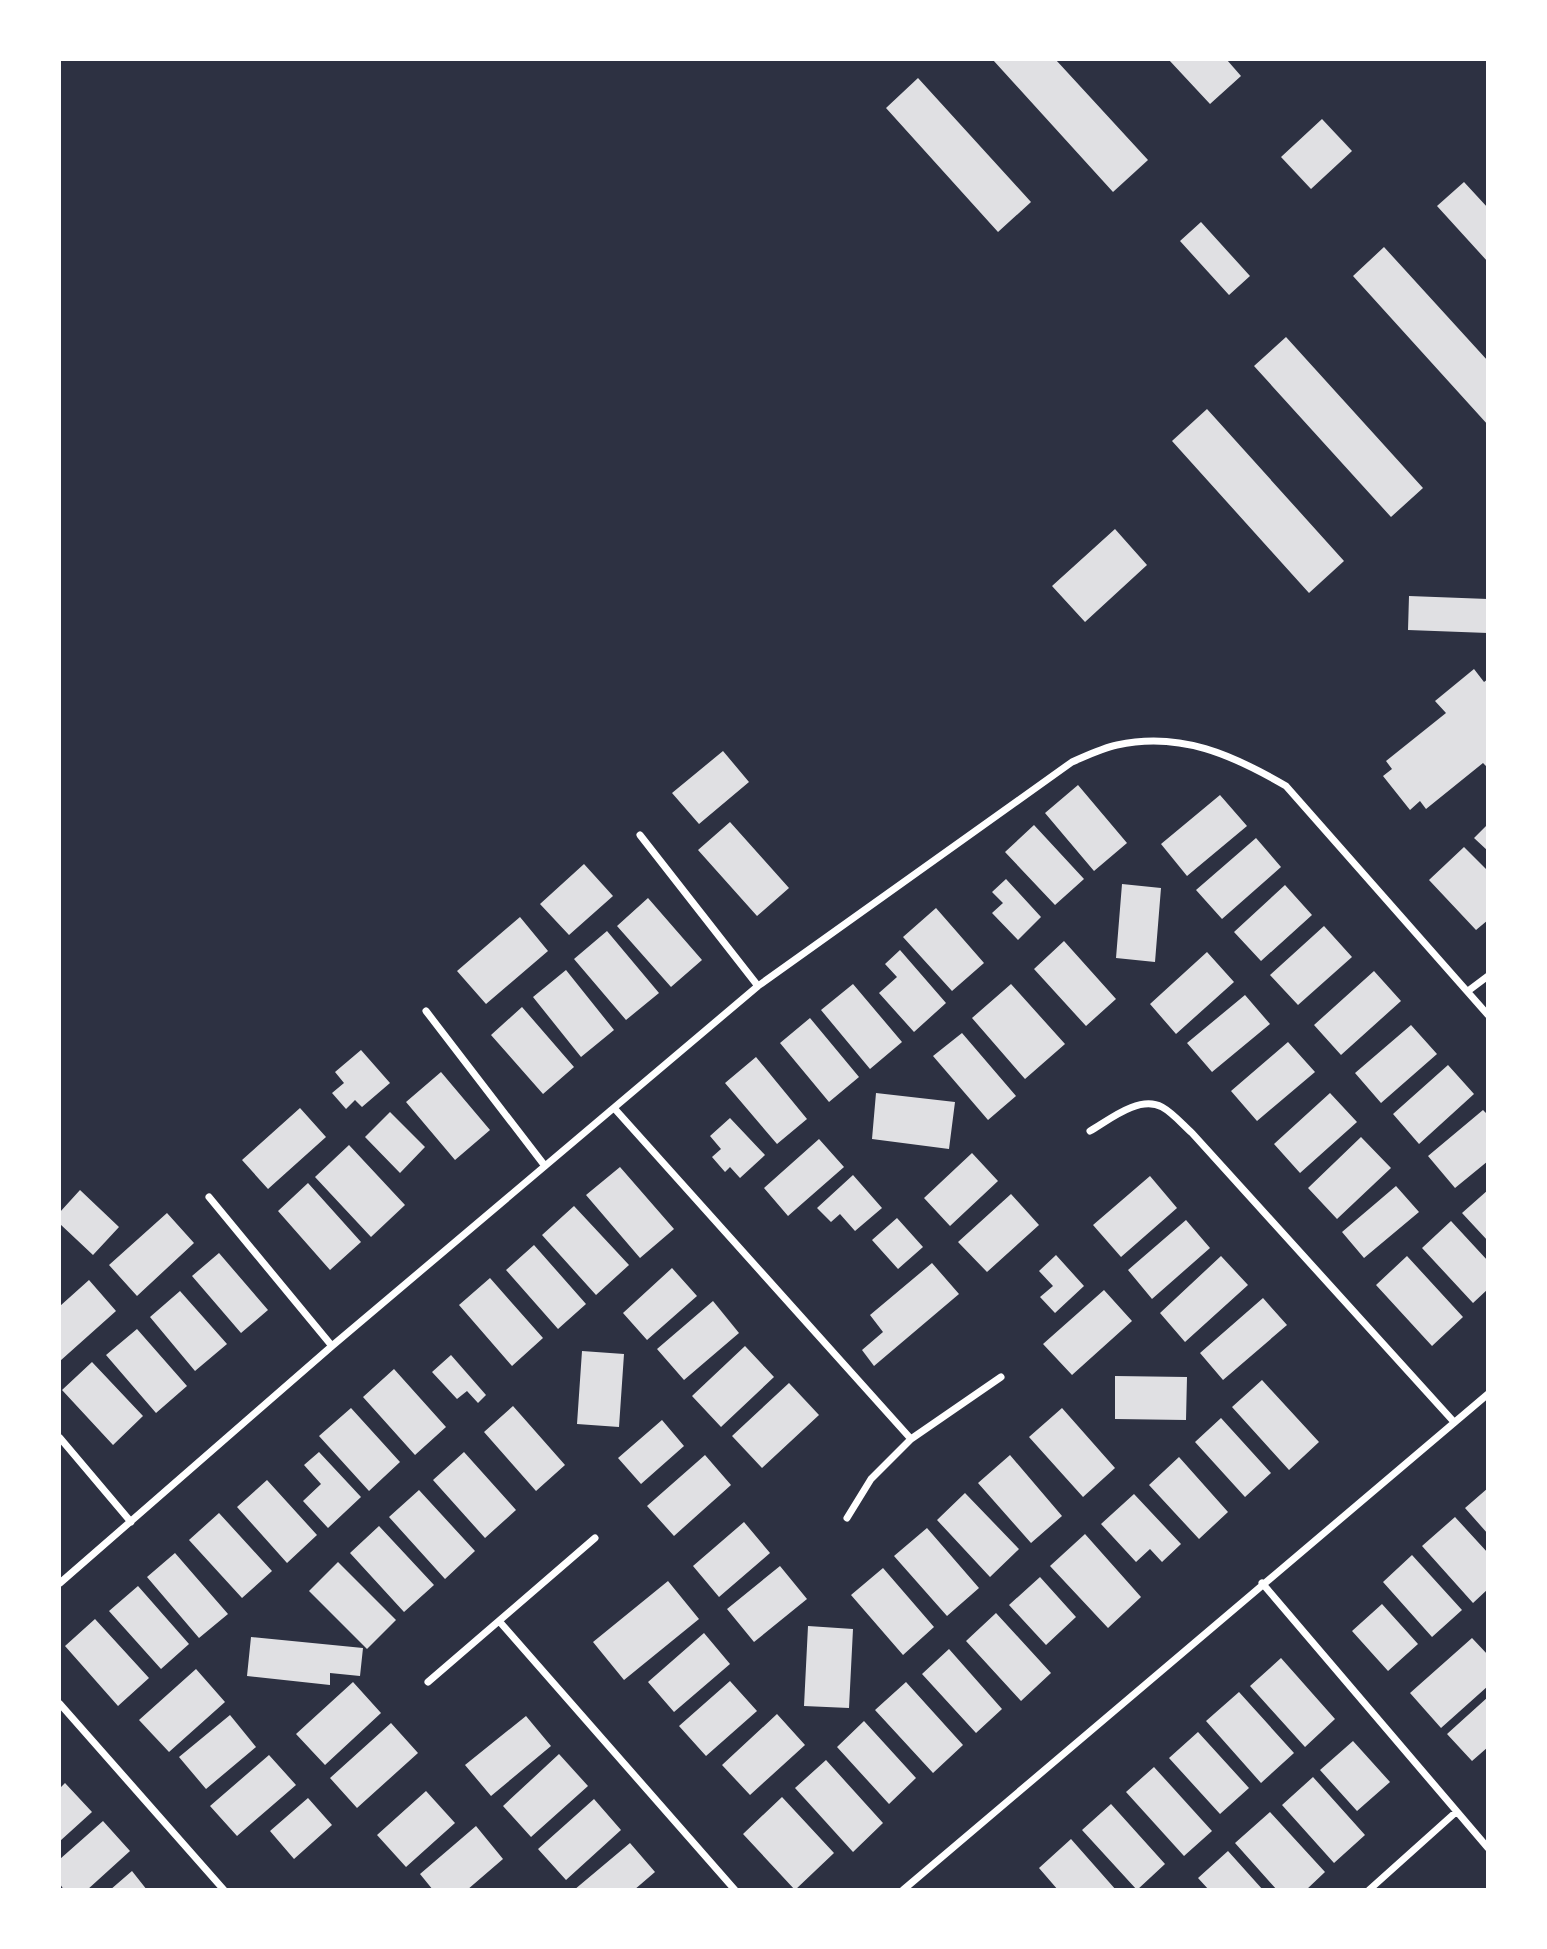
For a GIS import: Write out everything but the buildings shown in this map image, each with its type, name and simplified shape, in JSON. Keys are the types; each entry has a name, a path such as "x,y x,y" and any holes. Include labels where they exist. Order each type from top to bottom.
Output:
{"street":[{"path":"60,1583 332,1346 758,986 1072,762 1115,745 1142,741 1169,742 1210,749 1248,764 1286,786 1488,1014"},
{"path":"640,835 758,986"},
{"path":"1468,991 1488,976"},
{"path":"426,1011 545,1166"},
{"path":"1090,1131 1133,1107 1148,1103 1162,1107 1201,1144 1454,1422"},
{"path":"614,1108 911,1439"},
{"path":"209,1197 332,1346"},
{"path":"847,1518 871,1479 911,1439 1001,1377"},
{"path":"904,1889 1488,1394"},
{"path":"60,1438 131,1522"},
{"path":"428,1682 595,1538"},
{"path":"1262,1583 1488,1848"},
{"path":"499,1621 735,1889"},
{"path":"60,1704 224,1889"},
{"path":"1369,1889 1456,1812"}]}
